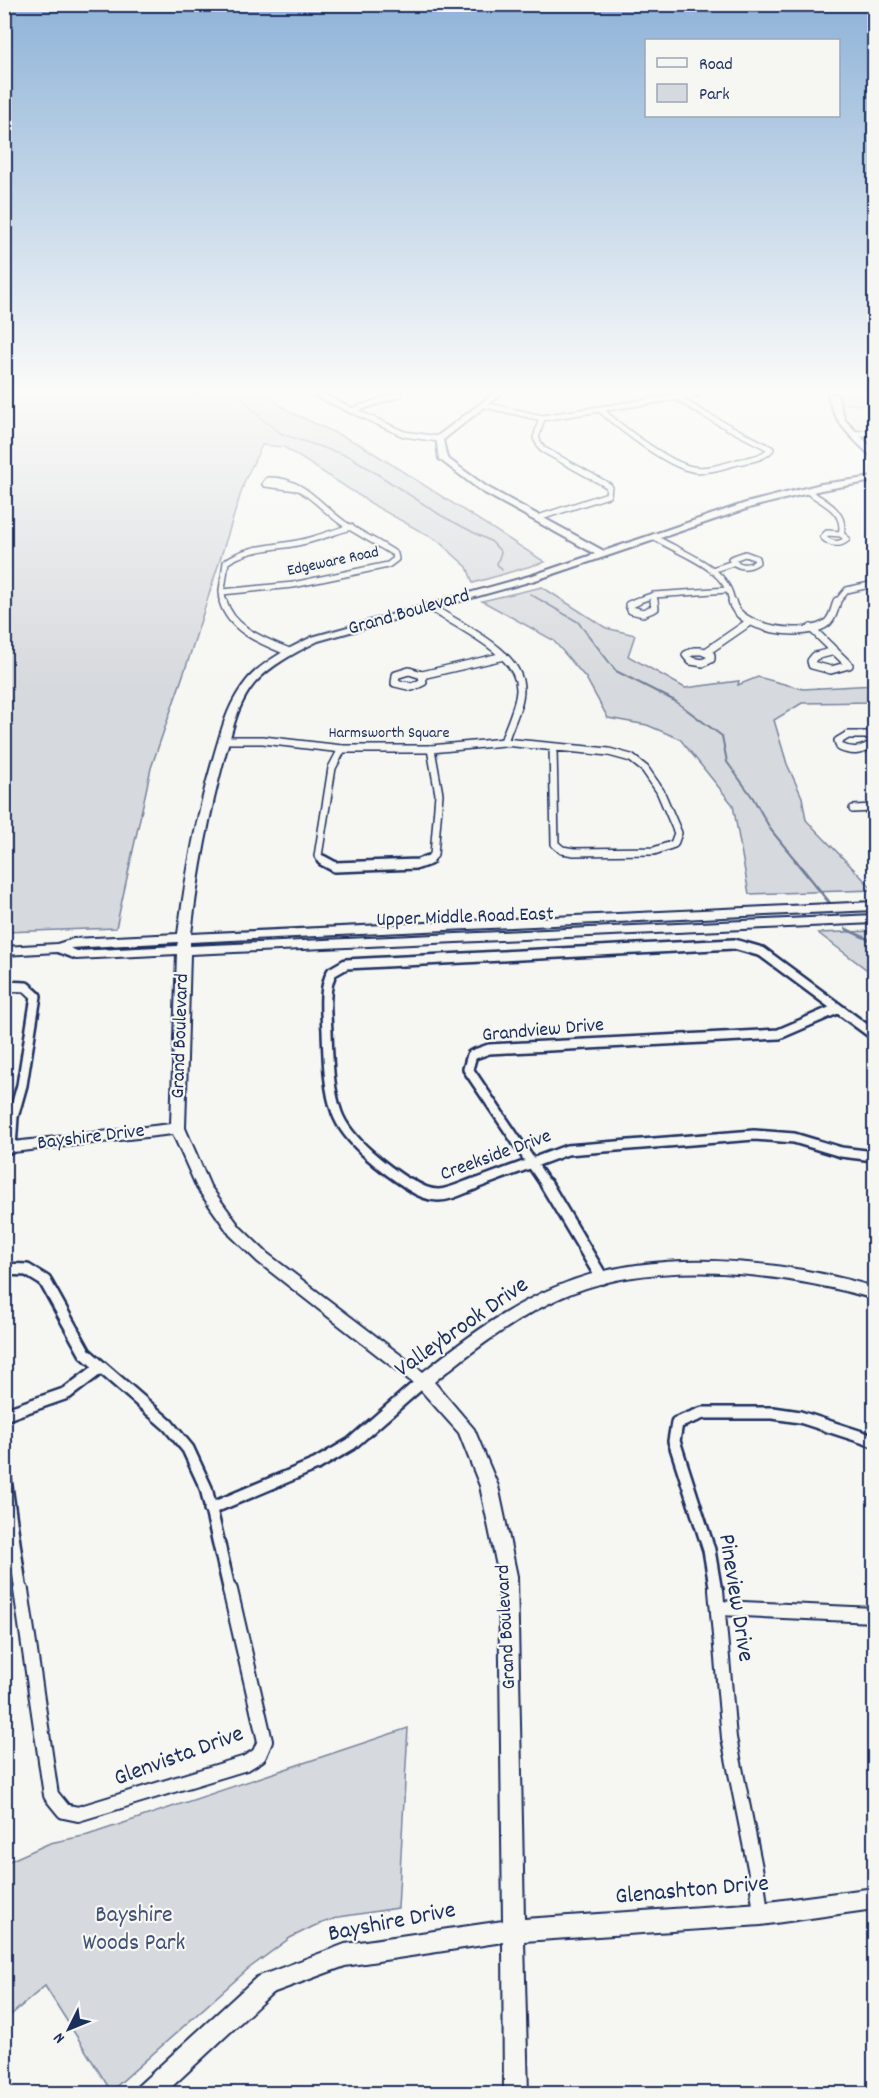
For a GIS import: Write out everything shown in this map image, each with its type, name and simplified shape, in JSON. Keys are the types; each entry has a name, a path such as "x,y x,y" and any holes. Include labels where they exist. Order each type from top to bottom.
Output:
{"street":[{"name":"Edgeware Road","path":"222,592 315,582 388,565 396,559 395,554 351,527 305,492"},
{"path":"489,492 604,555"},
{"path":"538,518 608,495 609,492"},
{"name":"Grand Boulevard","path":"516,2094 508,1576 489,1486 466,1429 423,1381 263,1258 235,1230 204,1188 178,1128 184,944 193,867 205,807 234,706 252,680 289,652 315,639 536,577 749,505 803,492"},
{"path":"808,492 830,506 842,518 844,528 841,534"},
{"path":"289,652 250,634 227,616 222,600 226,562 237,553 261,546 297,543 351,527"},
{"path":"654,537 712,570 728,590 732,605 742,619 748,623 770,628 821,627 830,621 843,593 855,587 874,584"},
{"path":"712,570 733,563"},
{"path":"654,596 728,590"},
{"path":"431,607 481,638 504,656 514,669 520,689 504,742"},
{"path":"706,652 748,623"},
{"path":"811,628 843,657 849,665 839,670 824,670 812,665 811,661 815,656 835,651"},
{"path":"422,675 504,656"},
{"path":"874,735 848,735 838,741 840,747 850,752 867,749 874,743"},
{"name":"Harmsworth Square","path":"226,740 263,740 342,749 431,749 504,742 609,752 631,758 645,769 660,791 678,833 674,844 654,850 574,852 562,850 555,844 553,747"},
{"path":"342,749 332,768 318,856 326,864 334,867 418,864 427,862 434,855 439,794 431,749"},
{"path":"853,809 874,808"},
{"name":"Upper Middle Road East","path":"4,951 58,948 76,955 184,944 874,906"},
{"name":"Upper Middle Road East","path":"184,944 874,919"},
{"name":"Creekside Drive","path":"874,1035 762,952 734,944 346,964 333,970 327,1005 330,1083 337,1115 354,1140 377,1162 429,1196 445,1195 567,1150 754,1135 794,1138 841,1152 874,1156"},
{"path":"4,986 26,987 36,996 22,1085 13,1117 8,1148"},
{"name":"Grandview Drive","path":"602,1278 532,1161 468,1070 472,1055 489,1049 779,1034 804,1025 837,1008"},
{"name":"Bayshire Drive","path":"8,1148 178,1128"},
{"name":"Valleybrook Drive","path":"210,1509 317,1464 351,1444 423,1381 513,1316 557,1293 602,1278 624,1273 686,1267 750,1267 796,1273 874,1293"},
{"name":"Glenvista Drive","path":"4,1269 26,1268 37,1273 45,1281 85,1353 168,1425 188,1449 206,1488 265,1741 259,1755 246,1762 84,1814 70,1815 58,1808 51,1795 4,1472"},
{"path":"4,1415 67,1394 100,1368"},
{"name":"Pineview Drive","path":"761,1914 756,1873 729,1738 718,1608 709,1550 674,1441 677,1423 703,1413 773,1413 800,1417 874,1441"},
{"path":"718,1608 874,1615"},
{"name":"Glenashton Drive","path":"514,1932 761,1914 874,1899"},
{"name":"Bayshire Drive","path":"146,2094 265,1985 345,1955 483,1934 514,1932"}],"green space":[{"path":"5,492 241,492 189,658 151,768 116,928 5,932"},
{"path":"354,492 435,492 545,562 473,583 467,567 438,541"},
{"path":"542,587 606,628 635,635 628,656 685,688 739,681 738,685 758,677 803,689 874,685 874,702 802,703 774,720 787,764 802,797 806,820 874,890 749,894 733,805 680,739 647,725 608,718 586,678 553,640 482,601"},
{"path":"874,931 874,975 818,933"},
{"name":"Bayshire Woods Park","path":"408,1728 398,1908 339,1917 290,1938 248,1969 111,2091 45,1986 5,2020 5,1863 50,1843 88,1835"}],"waterway":[{"path":"405,492 442,516 492,542 501,552 497,564 502,570"},
{"path":"530,594 544,602"},
{"path":"542,601 578,622 616,671 675,701 722,736 727,762 753,798 771,830 797,862"},
{"path":"795,860 829,902"},
{"path":"846,929 874,942"}]}
